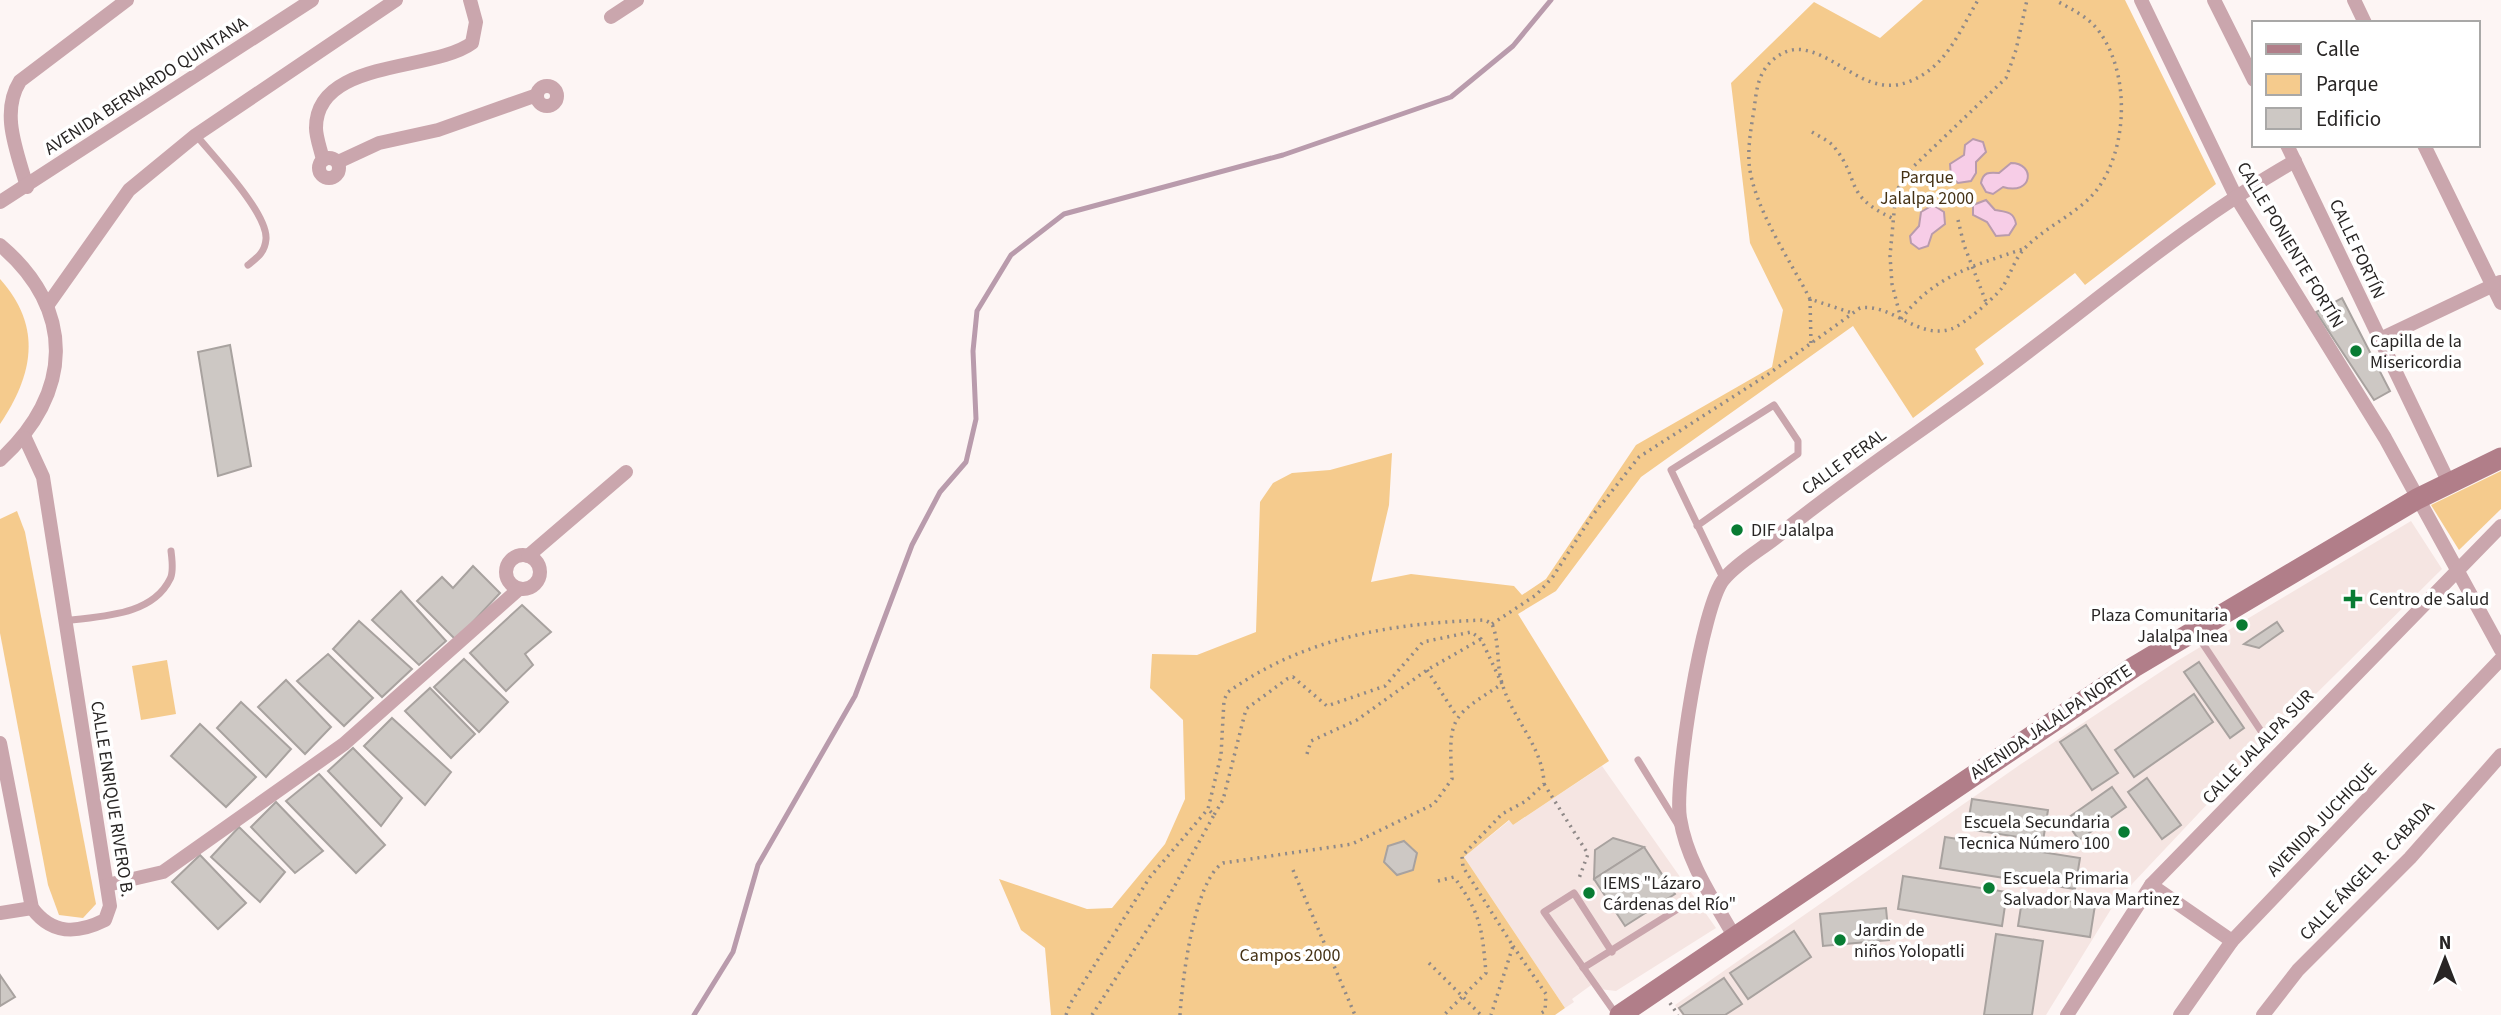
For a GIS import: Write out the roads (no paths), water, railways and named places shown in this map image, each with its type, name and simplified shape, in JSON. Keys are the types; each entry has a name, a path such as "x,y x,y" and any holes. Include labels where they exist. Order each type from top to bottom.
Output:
{"street":[{"path":"27,187 9,121 10,94 20,80 127,0"},
{"name":"AVENIDA BERNARDO QUINTANA","path":"0,202 312,0"},
{"path":"47,306 129,190 196,135 396,0"},
{"path":"470,0 476,22 472,43 457,54 350,79 324,102 316,127 330,161 379,143 438,130 537,95"},
{"path":"611,17 637,0"},
{"name":"CALLE PONIENTE FORTÍN","path":"2141,0 2235,195 2385,438 2501,650"},
{"path":"2214,0 2252,76"},
{"path":"2354,0 2364,21"},
{"name":"CALLE FORTÍN","path":"2288,147 2378,340 2449,483"},
{"path":"2425,147 2497,284 2501,303"},
{"name":"CALLE PERAL","path":"1734,936 1697,873 1683,833 1678,804 1690,704 1710,610 1724,579 1811,509 1984,385 2235,195 2295,161"},
{"path":"0,245 23,264 44,295 55,331 55,369 45,405 25,438 0,460"},
{"path":"2378,340 2497,284"},
{"name":"CALLE ENRIQUE RIVERO B.","path":"25,438 43,474 110,906 106,920 91,928 69,931 41,920 32,908"},
{"name":"AVENIDA JALALPA NORTE","path":"1618,1015 2060,715 2194,631 2417,499 2501,458"},
{"path":"519,589 510,582 506,571 511,561 528,556 626,472"},
{"name":"CALLE JALALPA SUR","path":"2067,1015 2151,885 2456,568 2501,526"},
{"path":"107,885 163,872 344,744 519,589 529,588 540,577 537,562 528,556"},
{"name":"AVENIDA JUCHIQUE","path":"2180,1015 2232,941 2501,659"},
{"path":"0,743 32,908 0,913"},
{"name":"CALLE ÁNGEL R. CABADA","path":"2263,1015 2298,970 2410,858 2501,755"},
{"path":"2151,885 2232,941"}],"lane":[{"path":"196,135 261,220 266,237 261,255 248,265"},
{"path":"1697,526 1798,454 1798,441 1774,405 1671,470 1697,526 1724,579"},
{"path":"64,621 129,611 157,597 172,577 172,551"},
{"path":"2194,631 2263,734"},
{"path":"1638,760 1683,833"},
{"path":"1612,951 1574,893 1544,912 1618,1015"},
{"path":"1583,968 1689,902"}],"waterway":[{"path":"694,1015 733,952 758,865 855,696 912,545 940,492 966,462 976,419 973,351 977,311 1011,255 1064,214 1283,155 1451,97 1513,46 1551,0"}],"place":[{"name":"Capilla de la Misericordia","path":"2356,351"},
{"name":"DIF Jalalpa","path":"1737,530"},
{"name":"Centro de Salud","path":"2353,599"},
{"name":"Plaza Comunitaria Jalalpa Inea","path":"2242,625"},
{"name":"Escuela Secundaria Tecnica Número 100","path":"2124,832"},
{"name":"Escuela Primaria Salvador Nava Martinez","path":"1989,888"},
{"name":"IEMS \"Lázaro Cárdenas del Río\"","path":"1589,893"},
{"name":"Jardin de niños Yolopatli","path":"1840,940"}],"park label":[{"name":"Parque Jalalpa 2000","path":"1927,187"},
{"name":"Campos 2000","path":"1290,955"}]}
